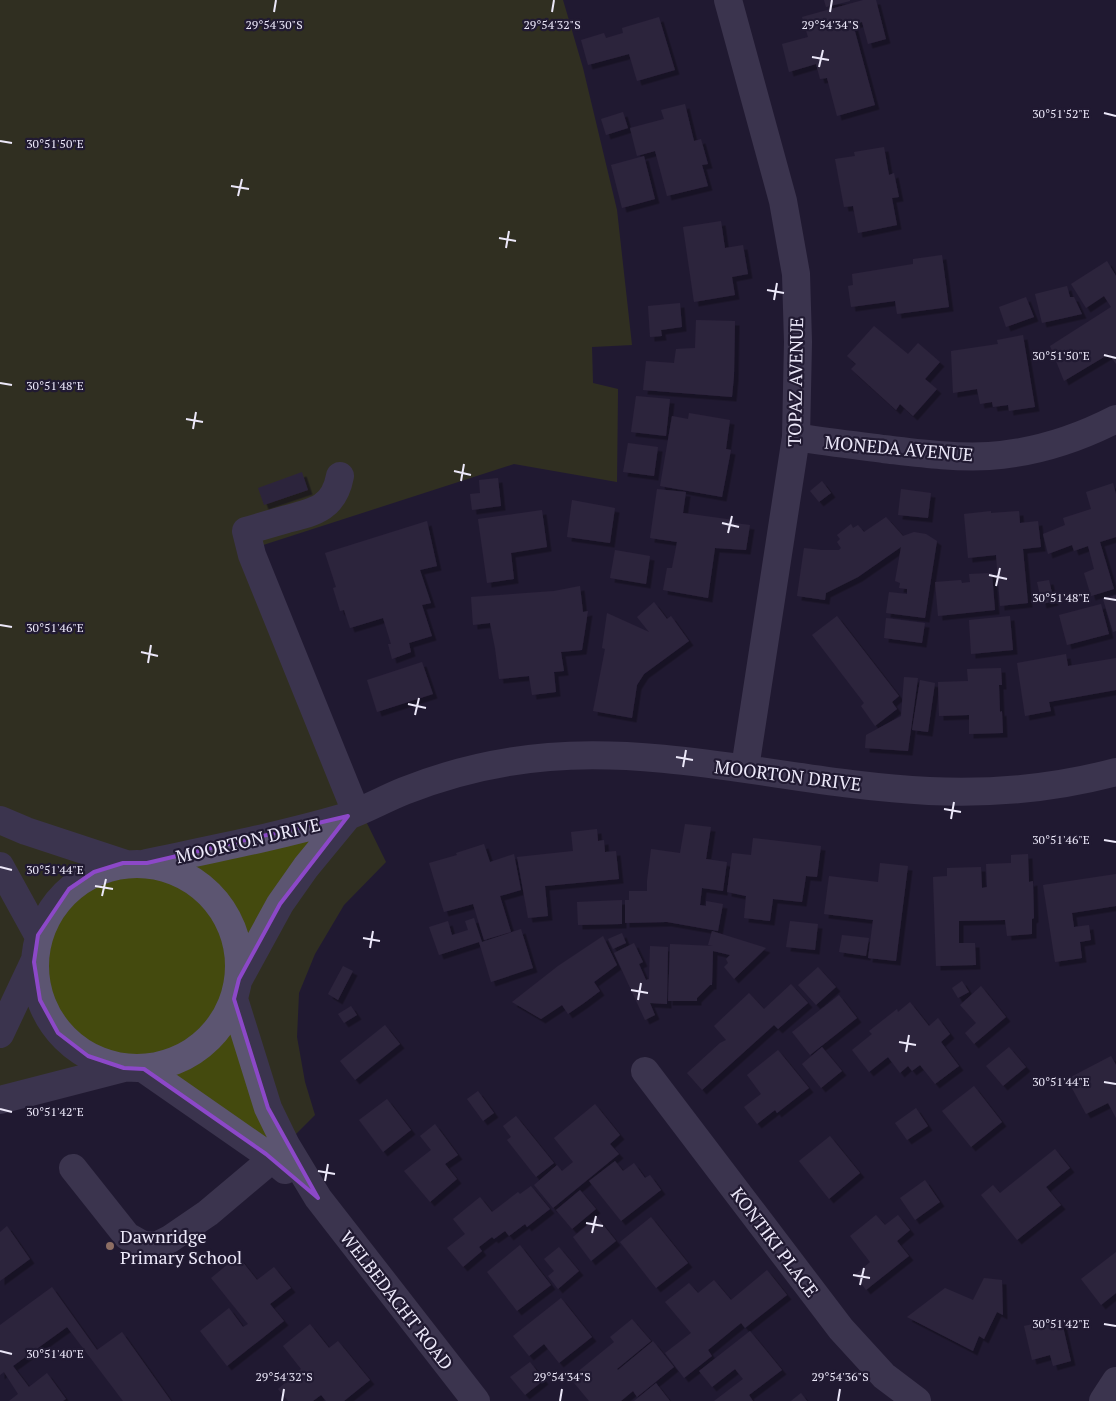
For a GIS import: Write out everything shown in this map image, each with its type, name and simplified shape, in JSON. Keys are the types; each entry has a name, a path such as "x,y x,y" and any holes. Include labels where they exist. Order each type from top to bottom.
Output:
{"street":[{"name":"TOPAZ AVENUE","path":"728,0 783,201 796,274 798,342 796,437 745,768"},
{"name":"MONEDA AVENUE","path":"796,437 906,452 954,456 989,456 1034,450 1068,441 1116,419"},
{"path":"340,476 338,487 326,504 315,512 246,531 252,554 352,814"},
{"name":"MOORTON DRIVE","path":"38,935 69,888 94,872 289,832 352,814 406,790 443,777 498,764 548,757 645,757 929,791 998,791 1061,784 1116,772"},
{"name":"MOORTON DRIVE","path":"134,1068 173,1062 199,1048 220,1026 236,989 280,904 306,867 352,814"},
{"name":"WELBEDACHT ROAD","path":"0,820 26,831 135,863 186,875 217,901 236,938 236,989 268,1108 286,1145 318,1198 476,1401"},
{"path":"0,866 38,935 34,962 0,1034"},
{"name":"WELBEDACHT ROAD","path":"34,962 40,1000 58,1033 88,1056 134,1068 272,1159 318,1198"},
{"path":"0,1100 134,1068"},
{"name":"KONTIKI PLACE","path":"645,1071 841,1329 884,1376 917,1401"},
{"path":"73,1168 127,1236 143,1245 156,1246 170,1239 208,1213 272,1159"},
{"path":"1103,1401 1116,1380"}],"highlighted area":[{"path":"348,816 280,904 239,979 234,999 268,1108 318,1198 266,1154 144,1069 124,1068 88,1056 58,1033 40,1000 34,962 38,935 69,889 94,872 123,863 147,863"}],"green space":[{"path":"0,0 563,0 583,68 617,210 632,345 592,347 593,383 618,389 617,482 514,464 257,547 359,807 386,862 344,905 315,954 299,993 297,1037 305,1082 315,1115 270,1160 142,1070 0,1101"}],"building":[{"path":"824,0 850,0 850,1 826,7"},
{"path":"863,0 876,0 886,39 868,44 862,22 853,24 875,105 837,116 827,78 820,79 816,64 789,72 782,44 808,37 802,17"},
{"path":"659,17 675,70 637,81 629,54 588,65 581,40 604,33 606,38 623,33 622,28"},
{"path":"685,104 694,141 701,139 708,164 702,165 708,186 667,196 655,151 637,156 630,128 664,119 661,110"},
{"path":"623,112 628,128 606,135 601,119"},
{"path":"884,147 889,175 894,173 899,197 892,198 897,225 858,233 853,206 844,207 835,159 855,156 854,152"},
{"path":"644,156 655,199 622,208 611,165"},
{"path":"721,221 725,248 743,245 748,274 732,277 735,295 694,302 683,227"},
{"path":"942,255 949,307 897,314 895,301 851,307 848,286 853,285 852,274 913,264 913,259"},
{"path":"1107,261 1116,276 1116,364 1109,354 1064,381 1050,346 1111,307 1104,296 1086,308 1071,284"},
{"path":"1067,286 1070,297 1074,297 1082,314 1042,323 1035,294"},
{"path":"1026,297 1034,317 1006,327 999,307"},
{"path":"680,303 682,327 661,330 662,336 650,337 648,306"},
{"path":"696,320 735,321 732,397 643,390 646,361 674,363 676,349 695,348"},
{"path":"874,326 908,354 918,343 940,362 925,379 937,389 913,416 900,404 896,410 851,369 856,364 847,356"},
{"path":"1023,335 1035,407 1009,411 1008,405 993,407 992,402 980,404 977,389 953,393 951,351 998,344 997,340"},
{"path":"636,396 670,399 666,436 631,432"},
{"path":"689,413 730,420 726,449 731,450 722,497 660,486 672,416 688,419"},
{"path":"628,443 658,447 654,476 623,472"},
{"path":"302,472 308,490 264,505 258,488"},
{"path":"498,478 501,506 472,510 470,494 480,493 479,480"},
{"path":"822,481 831,493 819,502 810,491"},
{"path":"1113,483 1116,494 1116,537 1100,542 1114,589 1091,596 1084,573 1094,569 1088,546 1074,551 1072,545 1048,554 1043,534 1065,525 1063,518 1091,509 1086,492"},
{"path":"657,489 686,492 683,513 734,520 734,523 750,525 746,550 715,548 708,598 663,590 667,568 672,568 677,542 650,538"},
{"path":"901,489 931,493 928,518 898,515"},
{"path":"572,500 615,508 610,543 567,537"},
{"path":"542,510 547,547 511,553 514,579 487,583 478,519"},
{"path":"991,511 991,513 1019,511 1020,523 1038,521 1041,547 1023,549 1028,603 1000,606 996,555 968,558 964,514"},
{"path":"886,517 903,536 914,532 926,534 937,541 925,618 886,613 889,592 907,594 907,589 899,588 900,583 895,581 901,547 858,577 826,593 825,600 797,596 804,548 839,550 841,548 837,542 840,539 837,535 851,524 853,528 858,525 864,532"},
{"path":"427,521 437,566 420,570 431,603 422,605 432,636 409,643 411,652 392,659 388,644 391,644 383,618 350,628 344,610 340,611 333,588 336,587 325,553"},
{"path":"615,550 650,556 646,584 610,578"},
{"path":"992,573 995,610 938,616 935,582 961,580 962,583 970,582 969,574"},
{"path":"1049,580 1054,601 1042,604 1037,582"},
{"path":"580,586 583,612 588,611 582,650 561,652 564,671 554,672 556,692 532,695 529,676 499,679 490,623 473,625 471,597 554,591"},
{"path":"1116,595 1116,631 1113,632 1103,599"},
{"path":"654,602 667,619 671,616 689,641 644,674 637,685 632,718 593,711 605,649 602,648 607,613 649,632 637,617"},
{"path":"1101,604 1109,634 1067,645 1059,615"},
{"path":"837,616 899,696 892,702 897,709 875,726 861,706 864,703 812,635"},
{"path":"1010,616 1013,650 971,654 969,620"},
{"path":"886,618 925,623 922,643 884,638"},
{"path":"1066,654 1068,666 1116,658 1116,690 1049,702 1051,711 1025,716 1017,663"},
{"path":"422,662 433,694 377,712 367,680"},
{"path":"1001,668 1002,685 999,685 1003,733 969,734 969,715 939,716 938,682 968,681 967,669"},
{"path":"904,677 918,678 908,751 865,748 866,735 901,716"},
{"path":"920,680 935,683 928,732 912,730"},
{"path":"685,824 711,827 706,859 727,862 723,891 702,888 700,905 706,906 706,901 723,904 718,931 667,922 625,923 625,900 629,900 629,891 647,891 651,849 680,853"},
{"path":"597,829 598,841 604,840 605,852 616,851 619,879 545,886 548,916 528,918 517,857 573,851 571,832"},
{"path":"753,838 821,846 817,877 806,876 802,902 773,899 770,921 744,918 746,896 727,892 732,853 751,855"},
{"path":"484,844 490,862 514,854 521,890 500,896 511,932 484,940 473,904 444,912 429,863 457,855 456,853"},
{"path":"1028,854 1029,882 1033,881 1034,918 1032,919 1032,934 1007,936 1005,920 959,921 959,943 975,943 976,965 936,966 933,877 947,876 947,868 981,867 982,888 987,887 986,864 1011,863 1011,855"},
{"path":"880,863 908,866 896,961 868,958 873,920 824,914 829,876 878,882"},
{"path":"1116,874 1116,906 1072,913 1074,927 1089,925 1091,940 1080,942 1082,958 1055,962 1043,885"},
{"path":"622,900 622,924 578,925 577,902"},
{"path":"474,918 482,942 521,929 533,968 491,982 479,942 439,955 429,927 448,921 452,935 468,930 465,921"},
{"path":"790,921 818,924 815,950 786,947"},
{"path":"712,931 766,948 734,979 724,967 728,963 726,959 730,955 713,951 712,985 697,998 697,1001 668,1001 670,944 713,946 708,945"},
{"path":"622,933 626,943 613,949 608,939"},
{"path":"842,935 869,938 866,956 839,952"},
{"path":"603,936 617,965 594,982 600,991 584,1003 568,1014 562,1005 541,1019 512,1002 558,966"},
{"path":"634,943 643,962 639,964 646,980 649,979 650,946 668,947 667,1004 650,1003 655,1015 645,1020 614,953"},
{"path":"343,966 353,971 338,1000 328,994"},
{"path":"818,967 836,987 816,1005 798,985"},
{"path":"962,981 969,992 958,998 952,988"},
{"path":"791,984 808,1003 778,1029 774,1025 702,1090 687,1073 720,1043 726,1040 714,1026 749,993 764,1009"},
{"path":"981,986 1006,1017 974,1044 965,1033 976,1023 960,1005"},
{"path":"839,995 857,1018 810,1055 792,1032"},
{"path":"910,1002 929,1026 938,1018 950,1034 941,1042 959,1066 935,1084 920,1065 912,1071 908,1066 900,1073 888,1057 869,1072 852,1050 872,1034 869,1031 897,1009 898,1012"},
{"path":"351,1006 357,1015 344,1023 338,1014"},
{"path":"385,1025 400,1044 355,1080 340,1061"},
{"path":"822,1047 842,1071 821,1088 802,1064"},
{"path":"1009,1047 1026,1067 1003,1086 986,1066"},
{"path":"778,1050 809,1088 777,1113 775,1110 757,1124 744,1107 761,1094 747,1075"},
{"path":"1111,1056 1116,1065 1116,1118 1108,1103 1086,1114 1067,1079"},
{"path":"974,1086 1002,1122 971,1147 942,1111"},
{"path":"478,1091 494,1113 483,1121 467,1099"},
{"path":"387,1099 411,1130 383,1152 359,1120"},
{"path":"595,1104 620,1135 610,1144 619,1154 553,1208 534,1185 557,1165 562,1171 573,1162 554,1138"},
{"path":"916,1108 928,1126 907,1140 895,1123"},
{"path":"516,1116 554,1163 536,1177 507,1140 511,1137 503,1126"},
{"path":"435,1124 458,1155 445,1164 457,1179 430,1202 404,1171 431,1150 420,1136"},
{"path":"830,1136 860,1173 829,1199 799,1161"},
{"path":"1055,1149 1070,1168 1046,1187 1061,1205 1017,1240 981,1195 993,1185 1000,1193"},
{"path":"615,1161 623,1171 634,1163 645,1178 650,1175 661,1190 621,1221 589,1181"},
{"path":"925,1180 940,1202 915,1220 900,1198"},
{"path":"531,1186 550,1209 527,1227 525,1224 509,1236 505,1231 494,1239 492,1237 479,1247 482,1251 463,1267 447,1248 465,1234 453,1219 480,1197 492,1212 518,1192 520,1194"},
{"path":"580,1190 596,1209 572,1229 556,1210"},
{"path":"876,1215 885,1225 898,1215 910,1230 897,1241 909,1256 866,1290 855,1275 870,1262 850,1236"},
{"path":"597,1217 616,1241 591,1261 573,1237"},
{"path":"651,1217 688,1263 656,1288 620,1242"},
{"path":"7,1226 30,1259 0,1281 0,1232"},
{"path":"520,1245 551,1285 517,1311 487,1272"},
{"path":"559,1247 579,1271 558,1289 548,1276 554,1271 544,1259"},
{"path":"1116,1252 1116,1293 1101,1305 1081,1279"},
{"path":"238,1256 257,1280 274,1267 291,1288 270,1304 284,1321 227,1366 200,1331 229,1308 243,1327 248,1324 211,1278"},
{"path":"767,1270 787,1295 745,1328 741,1323 708,1350 712,1356 684,1378 665,1353 691,1333 665,1302 689,1283 698,1293 714,1280 731,1300"},
{"path":"984,1278 1002,1280 1003,1315 997,1312 984,1339 979,1336 973,1351 907,1317 945,1288 973,1300"},
{"path":"52,1287 97,1350 122,1332 171,1401 123,1401 67,1327 13,1366 29,1387 47,1373 66,1399 63,1401 9,1401 18,1394 4,1372 0,1375 0,1325"},
{"path":"561,1298 592,1337 559,1363 544,1344 529,1356 513,1336"},
{"path":"1061,1318 1071,1361 1053,1366 1050,1355 1032,1360 1024,1326"},
{"path":"632,1319 651,1341 617,1369 653,1341 674,1367 637,1397 633,1391 621,1401 589,1401 570,1378 614,1342 610,1337"},
{"path":"310,1324 329,1348 338,1341 370,1380 344,1401 326,1401 321,1395 313,1401 288,1401 278,1389 301,1369 283,1346"},
{"path":"750,1331 782,1370 749,1395 753,1401 714,1401 743,1379 735,1369 712,1387 699,1371"},
{"path":"530,1362 544,1380 525,1395 510,1377"},
{"path":"656,1383 670,1401 634,1401"},
{"path":"801,1393 807,1401 791,1401"}],"place":[{"name":"Dawnridge Primary School","path":"110,1246"}]}
